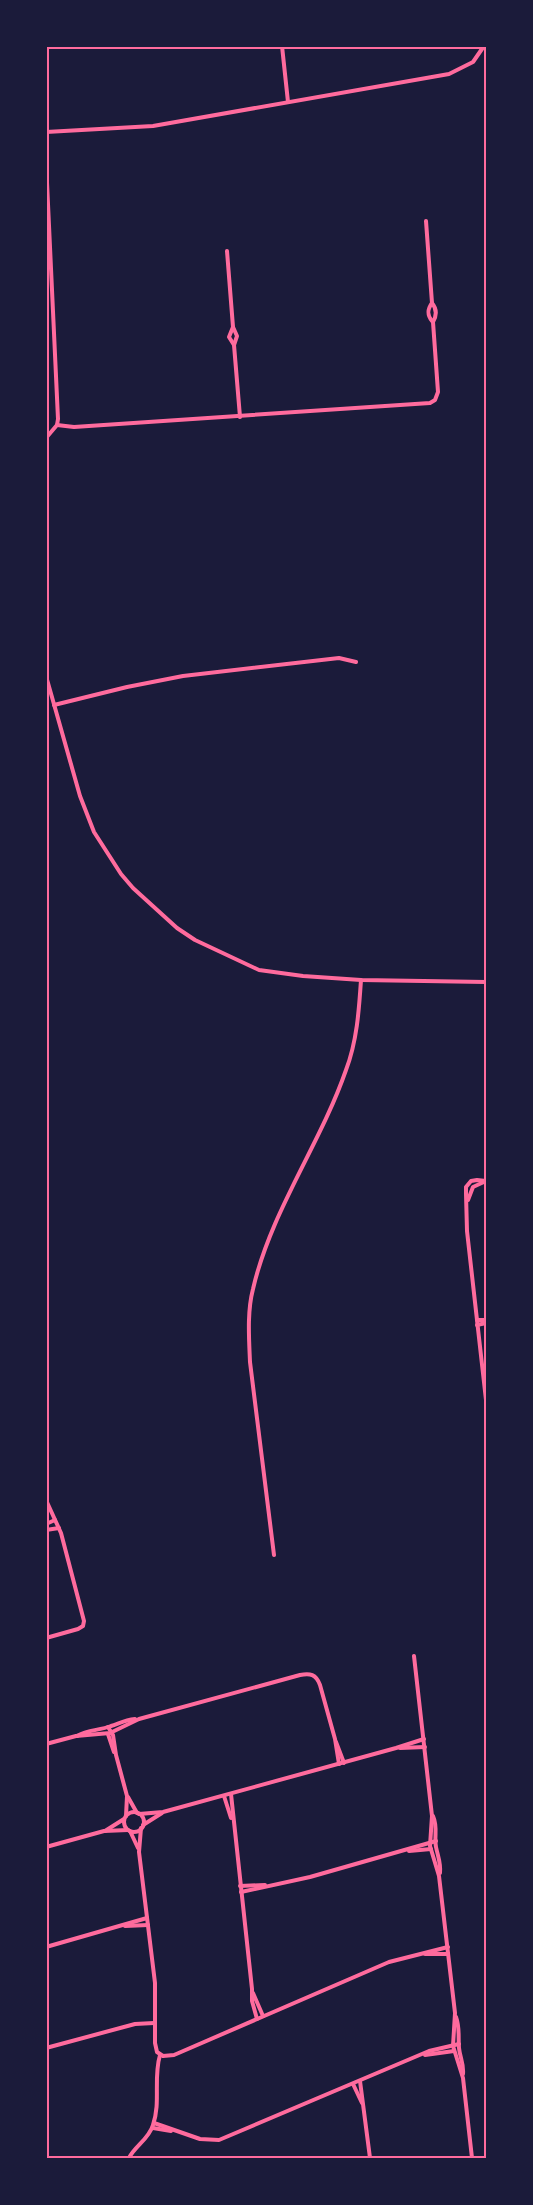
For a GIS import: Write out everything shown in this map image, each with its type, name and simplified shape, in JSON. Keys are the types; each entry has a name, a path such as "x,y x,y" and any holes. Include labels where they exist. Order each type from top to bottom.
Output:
{"street":[{"path":"282,46 288,102"},
{"path":"46,132 145,128 449,74 473,62 484,46"},
{"path":"46,161 57,425 46,438"},
{"path":"57,425 74,428 430,403 435,400 438,392 433,322 436,312 432,303 426,221"},
{"path":"227,251 232,327 237,336 234,345 240,417"},
{"path":"432,303 428,307 428,313 433,322"},
{"path":"54,705 183,676 339,658 356,662"},
{"path":"46,676 80,796 94,832 121,873 147,902 177,928 195,940 259,970 361,980 486,982"},
{"path":"274,1555 250,1362 248,1333 252,1291 264,1249 347,1068 358,1022 361,980"},
{"path":"486,1181 472,1187 468,1204 467,1231 486,1400"},
{"path":"477,1322 486,1321"},
{"path":"46,1500 59,1528 84,1621 83,1626 78,1629 46,1638"},
{"path":"46,1524 55,1520"},
{"path":"46,1530 59,1528"},
{"path":"414,1656 432,1816 430,1843 441,1863 439,1876 455,2013 460,2030 457,2050"},
{"path":"76,1736 110,1733 139,1719 300,1675 311,1674 317,1678 320,1685 344,1763"},
{"path":"46,1744 126,1720 139,1719"},
{"path":"108,1727 127,1796 143,1819 139,1852 155,1983 156,2046 160,2055 156,2067 157,2113 148,2136 129,2158"},
{"path":"335,1738 339,1764"},
{"path":"104,1831 131,1813 163,1812 424,1739"},
{"path":"396,1748 424,1747"},
{"path":"231,1794 252,2001 257,2019"},
{"path":"127,1796 124,1825 129,1830 139,1852"},
{"path":"224,1796 233,1824"},
{"path":"46,1847 104,1831 136,1831 163,1812"},
{"path":"432,1816 437,1827 434,1849"},
{"path":"408,1851 415,1846 436,1842"},
{"path":"241,1892 294,1881 408,1851 434,1849"},
{"path":"240,1886 272,1885"},
{"path":"46,1947 147,1918"},
{"path":"121,1927 148,1925"},
{"path":"160,2055 165,2057 174,2055 388,1962 448,1947"},
{"path":"418,1954 448,1954"},
{"path":"252,1989 263,2016"},
{"path":"455,2013 453,2045 464,2064 463,2078 472,2158"},
{"path":"46,2048 135,2024 154,2023"},
{"path":"153,2125 200,2139 219,2140 422,2055 459,2044"},
{"path":"422,2055 457,2050"},
{"path":"360,2082 370,2158"},
{"path":"353,2084 364,2109"}]}
